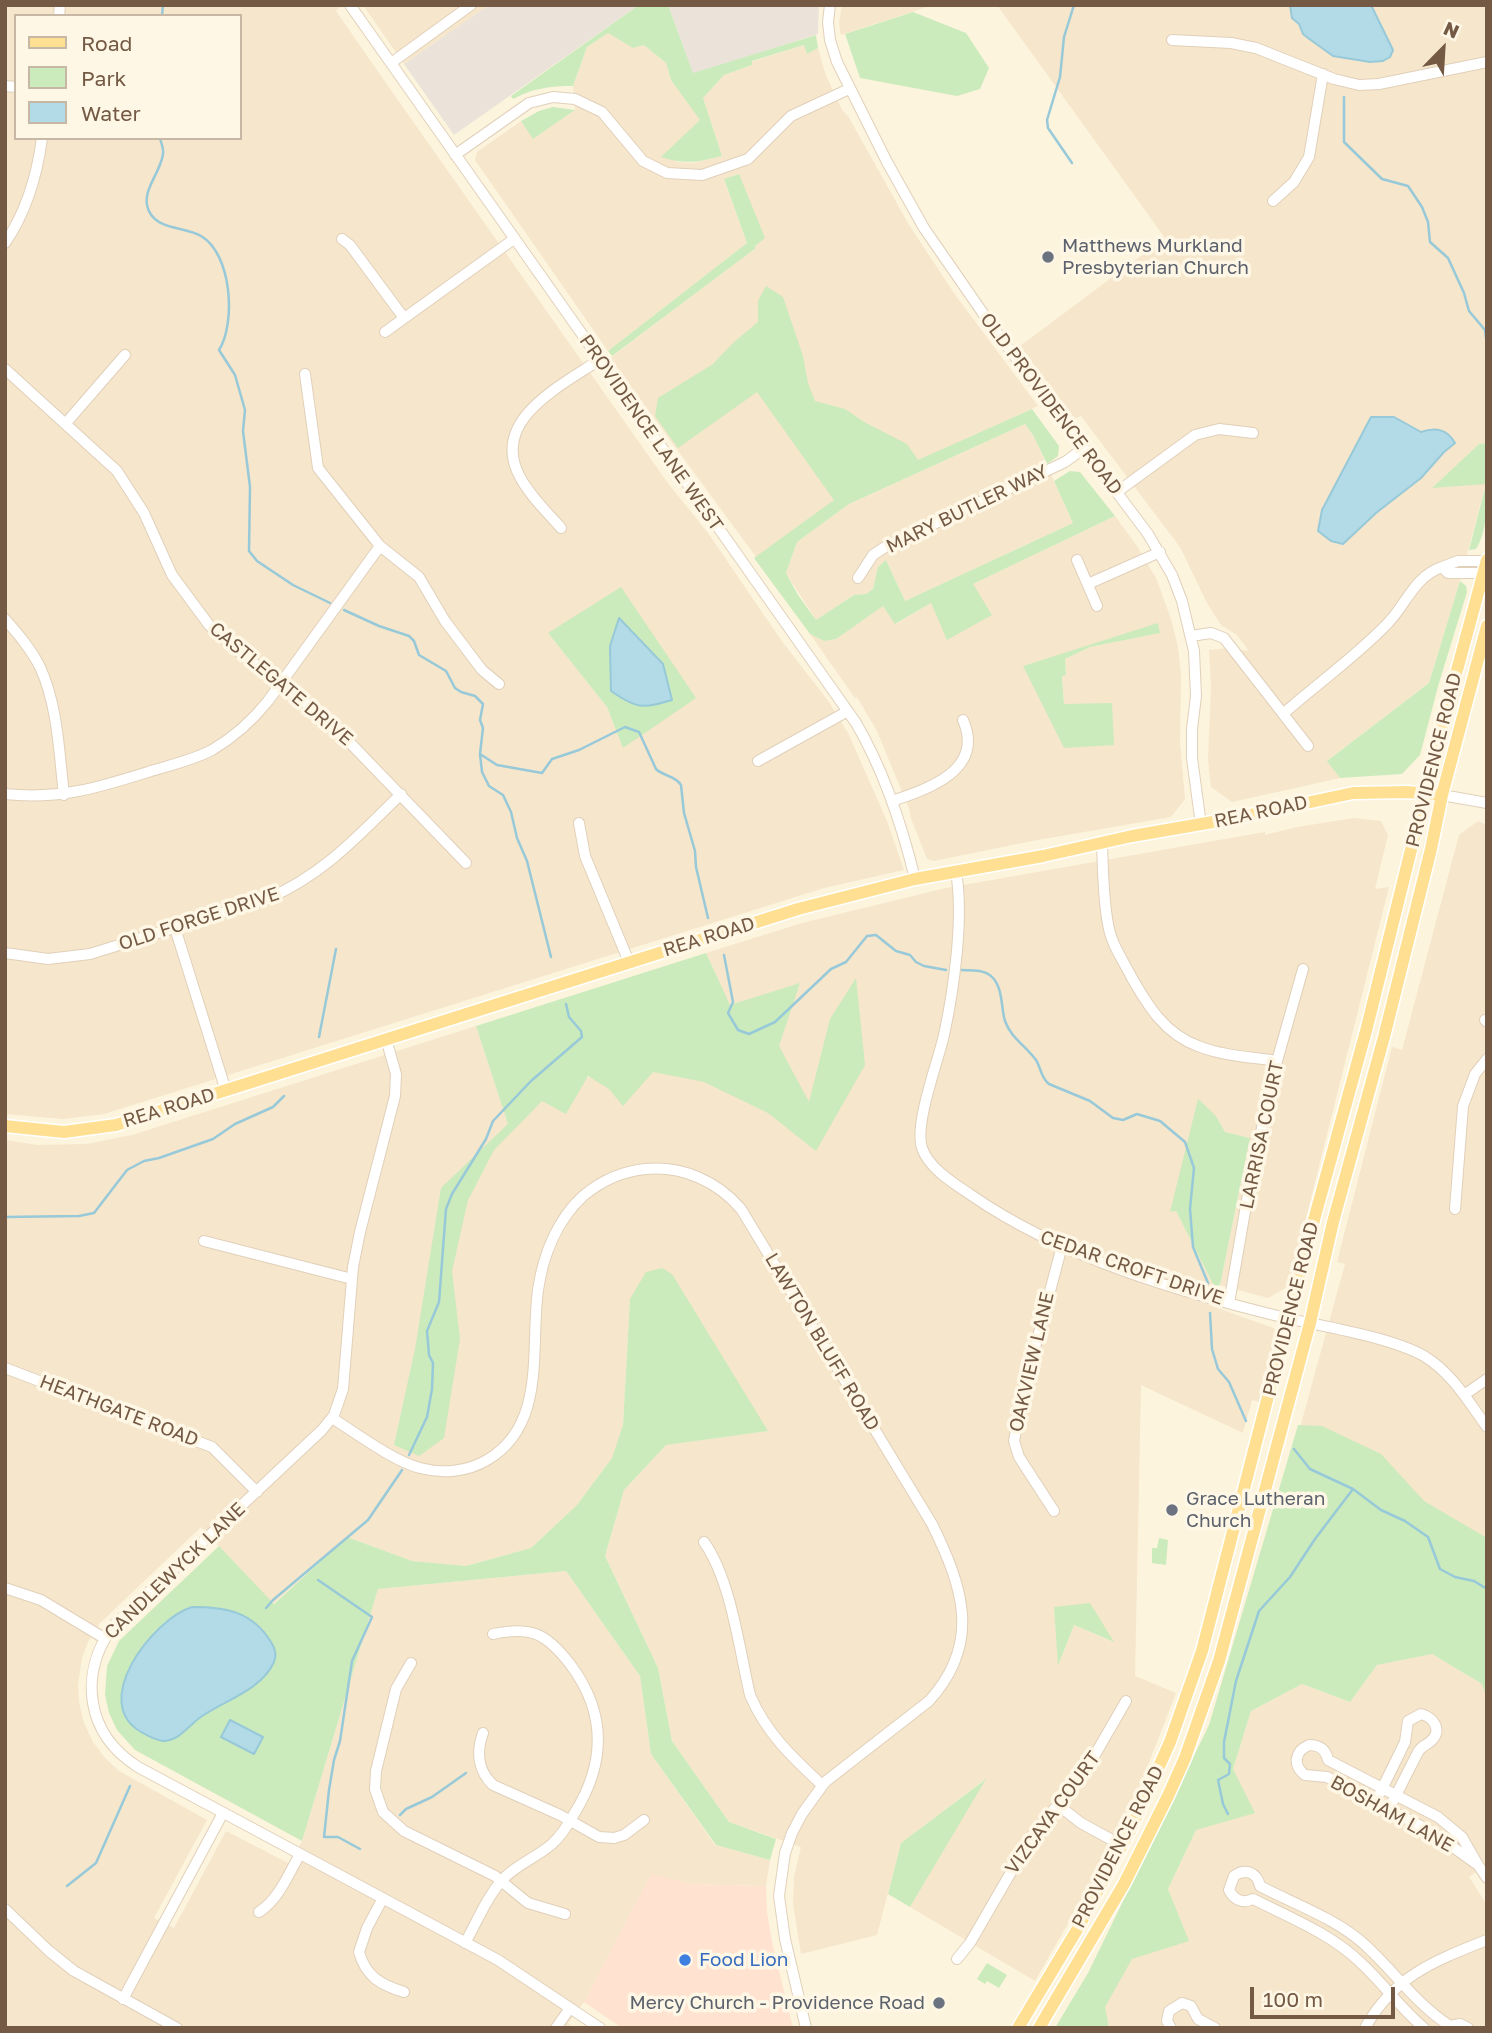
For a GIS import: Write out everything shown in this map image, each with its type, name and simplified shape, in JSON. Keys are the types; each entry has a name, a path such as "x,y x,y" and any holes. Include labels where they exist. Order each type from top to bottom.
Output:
{"main road":[{"name":"PROVIDENCE ROAD","path":"1018,2028 1123,1846 1170,1742 1202,1651 1486,565"},
{"name":"PROVIDENCE ROAD","path":"1038,2028 1124,1885 1168,1796 1185,1758 1219,1661 1310,1324 1333,1222 1487,626"},
{"name":"REA ROAD","path":"5,1126 51,1132 90,1130 116,1125 226,1091 249,1078 386,1040 798,909 915,879 1201,825 1353,793 1442,795"}],"street":[{"name":"PROVIDENCE LANE WEST","path":"350,5 848,711 870,746 892,801 915,879"},
{"path":"391,63 471,5"},
{"name":"OLD PROVIDENCE ROAD","path":"830,5 830,40 837,62 893,173 936,246 989,322 1160,552 1177,588 1191,636 1196,696 1192,758 1201,825"},
{"path":"1172,40 1218,42 1256,48 1346,83 1370,85 1487,62"},
{"path":"1273,201 1294,182 1309,157 1323,74"},
{"path":"455,155 529,103 554,97 575,99 602,112 643,161 667,173 702,176 748,159 791,116 849,89"},
{"path":"5,243 27,201 42,140"},
{"path":"342,239 350,244 404,318"},
{"path":"385,332 514,239"},
{"path":"66,423 125,355"},
{"path":"561,528 519,476 513,457 515,438 521,421 534,406 599,360"},
{"name":"CASTLEGATE DRIVE","path":"5,369 107,460 126,482 144,513 172,575 196,611 231,645 328,720 466,863"},
{"path":"305,374 318,468 380,547 419,576 444,621 482,670 499,684"},
{"path":"1117,492 1195,435 1219,429 1253,433"},
{"name":"MARY BUTLER WAY","path":"858,578 873,555 885,547 1065,462 1084,448"},
{"path":"5,794 31,797 90,790 211,750 230,738 256,716 380,547"},
{"path":"1088,584 1160,552"},
{"path":"1077,560 1097,606"},
{"path":"1283,714 1387,625 1417,584 1434,570 1458,561 1486,565"},
{"path":"5,619 32,652 46,680 53,708 64,795"},
{"path":"1191,636 1211,633 1224,638 1307,746"},
{"path":"758,761 848,711"},
{"path":"892,801 932,787 948,778 961,762 969,745 969,733 963,720"},
{"name":"OLD FORGE DRIVE","path":"5,953 48,959 104,951 267,899 305,881 346,848 401,794"},
{"path":"1442,795 1487,803"},
{"path":"579,823 585,856 629,962"},
{"path":"1102,843 1108,925 1113,942 1158,1019 1195,1046 1219,1053 1277,1061"},
{"name":"CEDAR CROFT DRIVE","path":"956,872 959,900 951,995 943,1039 925,1106 921,1144 925,1156 935,1167 1016,1223 1062,1247 1229,1303 1406,1348 1423,1356 1445,1373 1487,1427"},
{"path":"175,928 226,1091"},
{"name":"LARRISA COURT","path":"1229,1303 1251,1177 1277,1061 1303,969"},
{"name":"CANDLEWYCK LANE","path":"386,1040 397,1084 360,1231 352,1279 346,1373 332,1418 113,1626 104,1638 94,1661 91,1684 96,1717 107,1738 129,1762 509,1967 600,2028"},
{"path":"1455,1209 1463,1105 1475,1074 1487,1059"},
{"name":"LAWTON BLUFF ROAD","path":"332,1418 418,1468 434,1471 459,1470 484,1461 510,1442 528,1408 542,1270 556,1231 577,1202 604,1182 628,1172 645,1169 679,1171 715,1186 741,1209 932,1524 949,1561 961,1600 963,1620 958,1655 940,1689 929,1701 822,1785 792,1833 785,1853 779,1896 785,1939 806,2028"},
{"path":"204,1241 352,1279"},
{"name":"OAKVIEW LANE","path":"1054,1511 1019,1457 1014,1441 1024,1389 1062,1247"},
{"name":"HEATHGATE ROAD","path":"5,1368 212,1447 257,1492"},
{"path":"1464,1395 1487,1379"},
{"path":"705,1542 714,1555 723,1578 750,1695 757,1712 775,1738 822,1785"},
{"path":"5,1588 41,1600 104,1638"},
{"path":"465,1943 502,1881 553,1843 570,1821 594,1774 599,1738 596,1717 570,1665 543,1636 527,1630 492,1634"},
{"path":"411,1664 396,1689 379,1758 375,1777 378,1801 391,1822 404,1831 484,1869 533,1906 565,1914"},
{"name":"VIZCAYA COURT","path":"957,1959 970,1943 1032,1836 1086,1772 1126,1701"},
{"path":"1375,1802 1407,1736 1406,1726 1411,1717 1421,1714 1430,1718 1436,1726 1434,1737 1428,1743 1413,1743 1407,1736"},
{"path":"482,1733 480,1765 486,1779 502,1790 595,1835 609,1838 628,1833 643,1820"},
{"name":"BOSHAM LANE","path":"1478,1865 1451,1843 1375,1802 1321,1775 1310,1777 1300,1772 1296,1761 1298,1753 1304,1747 1314,1745 1324,1750 1328,1760 1449,1825 1462,1837 1487,1878"},
{"path":"1388,1809 1422,1745"},
{"path":"1321,1775 1328,1760"},
{"path":"1058,1805 1081,1823 1123,1846"},
{"path":"123,1999 223,1813"},
{"path":"258,1912 270,1904 279,1892 300,1854"},
{"path":"1260,1886 1253,1899 1244,1902 1234,1898 1229,1890 1231,1880 1238,1873 1247,1872 1256,1877 1260,1886 1332,1923 1362,1942 1419,2002 1449,2027 1460,2024 1468,2028"},
{"path":"383,1898 367,1928 359,1952 369,1975 387,1987 404,1992"},
{"path":"1253,1899 1325,1937 1359,1961 1424,2028"},
{"path":"5,1909 74,1971 177,2028"},
{"path":"1325,1937 1332,1923"},
{"path":"1365,2028 1373,2013 1402,1982 1427,1965 1487,1940"},
{"path":"1171,2028 1167,2016 1177,2004 1191,2006 1197,2023 1215,2028"},
{"path":"556,2028 570,2008"}],"shaded area":[{"path":"5,5 341,5 336,11 395,96 667,482 708,533 781,640 829,702 848,733 887,821 904,870 824,888 104,1114 63,1119 5,1114","holes":["548,633 696,697 623,747 607,707"]},
{"path":"363,5 489,5 404,64"},
{"path":"489,5 639,5 454,135 404,64"},
{"path":"668,5 819,5 818,34 693,74"},
{"path":"842,5 933,5 841,35 839,23"},
{"path":"997,5 1487,5 1487,443 1479,444 1433,487 1486,483 1429,683 1328,760 1340,778 1232,802 1211,787 1208,760 1211,687 1209,650 1229,648 1249,651 1237,635 1221,625 1207,603 1180,547 1081,416 1075,419 1020,346 1165,238"},
{"path":"609,32 633,48 644,45 666,63 671,80 701,120 676,162 692,163 722,156 703,98 724,75 752,65 751,62 804,45 807,54 818,48 825,73 842,110 848,116 909,225 956,296 1038,406 843,495 756,557 610,358 756,248 738,174 724,180 747,243 608,351 475,160 477,152 521,121 534,138 575,110 573,86 587,47"},
{"path":"1025,424 1033,435 1073,523 905,601 886,560 878,567 873,589 866,594 854,595 816,620 786,573 797,542 849,504"},
{"path":"1115,516 1156,578 1178,647 1181,675 1180,742 1185,799 1171,817 934,861 927,859 877,731 857,697 855,698 810,634 824,641 835,639 883,606 896,624 931,603 948,639 973,584","holes":["1158,624 1159,633 1090,647 1065,659 1066,674 1062,675 1064,704 1023,666"]},
{"path":"1354,818 1381,821 1388,835 1375,889 1389,887 1289,1286 1268,1298 1220,1285 1250,1138 1225,1132 1216,1116 1171,1212 1176,1211 1214,1286 1212,1306 1276,1329 1281,1340 1266,1404 1252,1400 1243,1433 1141,1385 1135,1676 1176,1693 1139,1788 1101,1866 1035,1981 910,1907 984,1780 901,1843 877,1935 801,1954 793,1904 794,1877 801,1847 729,1822 672,1741 658,1668 605,1556 624,1490 666,1445 767,1431 630,1299 623,1425 612,1458 577,1505 531,1548 466,1566 412,1561 347,1537 273,1604 201,1527 100,1623 82,1658 78,1685 79,1702 84,1723 93,1742 119,1771 207,1820 154,1918 174,1928 226,1831 290,1864 302,1841 378,1589 566,1571 640,1676 651,1754 715,1845 770,1860 766,1886 692,1884 651,1875 584,2002 568,2023 574,2028 5,2028 5,1140 38,1145 87,1144 132,1135 476,1026 508,1123 564,1082 629,1070 729,1005 706,953 802,923 946,888 1265,832 1265,835","holes":["1054,1607 1113,1642 1074,1625 1059,1664"]},
{"path":"1478,821 1487,825 1487,1541 1293,1453 1345,1264 1337,1262 1392,1047 1402,1050 1459,835"},
{"path":"1432,1654 1482,1684 1487,1699 1487,1864 1469,1877 1487,1905 1487,2028 1109,2028 1104,2007 1132,1958 1188,1941 1168,1889 1196,1830 1233,1769 1251,1711 1302,1684 1350,1702 1377,1665"},
{"path":"651,1874 692,1884 766,1886 772,1942 793,2028 622,2028 584,2002"}],"green space":[{"path":"639,5 668,5 693,73 816,35 818,48 807,54 804,45 752,61 752,65 724,75 703,98 722,156 699,161 685,162 661,157 700,120 671,80 666,63 644,45 633,48 608,33 587,47 573,86 542,88 513,99 511,96"},
{"path":"913,12 966,33 989,68 980,89 957,96 860,78 845,34"},
{"path":"553,107 575,110 533,139 521,121"},
{"path":"739,174 765,238 756,248 612,356 608,351 747,243 724,179"},
{"path":"766,286 783,297 815,401 845,409 907,444 918,460 1032,409 1059,446 1058,456 1047,464 1025,424 849,504 797,542 786,573 816,620 854,595 866,594 873,589 878,567 886,560 905,601 1073,523 1054,481 1070,471 1080,472 1115,516 973,584 992,615 947,640 931,603 895,624 883,606 836,639 824,641 810,634 754,558 834,500 757,392 678,448 655,416 658,398 713,364 758,322 758,301"},
{"path":"1487,443 1487,513 1481,539 1476,549 1469,550 1486,484 1432,488 1479,444"},
{"path":"1460,581 1466,586 1467,592 1420,755 1402,774 1340,778 1327,761 1429,683"},
{"path":"621,587 696,698 623,748 607,707 548,633"},
{"path":"1158,623 1160,633 1090,647 1065,659 1066,675 1062,676 1064,704 1112,703 1114,745 1064,748 1023,666"},
{"path":"706,953 730,1005 800,983 779,1046 809,1102 830,1019 856,978 865,1065 816,1151 768,1113 704,1082 653,1072 623,1106 609,1089 588,1076 566,1114 542,1101 494,1150 468,1200 452,1271 460,1339 444,1438 419,1456 394,1445 415,1349 441,1188 508,1124 476,1026"},
{"path":"1198,1099 1216,1116 1225,1132 1250,1138 1220,1285 1214,1286 1176,1211 1170,1212"},
{"path":"662,1268 672,1274 768,1431 666,1445 624,1490 605,1556 658,1668 672,1741 729,1822 776,1839 770,1860 716,1845 651,1754 640,1676 566,1571 378,1589 302,1841 135,1750 117,1730 105,1695 107,1666 119,1641 219,1546 274,1604 347,1537 412,1561 466,1566 531,1548 577,1505 612,1458 623,1425 630,1299 646,1272"},
{"path":"1298,1425 1322,1426 1381,1454 1424,1501 1487,1538 1487,1699 1482,1684 1432,1654 1377,1665 1350,1702 1302,1684 1251,1711 1233,1769 1255,1813 1196,1830 1168,1889 1189,1941 1132,1959 1105,2007 1109,2028 1055,2028 1088,1973 1209,1725"},
{"path":"1159,1538 1168,1540 1166,1565 1152,1563 1152,1548 1157,1548"},
{"path":"1090,1603 1114,1642 1074,1625 1058,1666 1054,1607"},
{"path":"986,1779 910,1907 888,1894 901,1843"},
{"path":"987,1963 1007,1975 999,1988 977,1979"}],"water":[{"path":"1290,5 1371,5 1393,50 1390,57 1383,61 1370,62 1333,56 1303,34 1299,24 1292,18"},
{"path":"1371,417 1394,417 1421,432 1441,430 1455,443 1421,478 1376,513 1343,544 1331,541 1318,531 1322,510"},
{"path":"619,618 663,664 672,700 640,706 611,691 610,646"},
{"path":"192,1607 216,1608 246,1617 264,1632 271,1642 275,1659 268,1672 251,1688 198,1719 178,1736 163,1741 143,1733 127,1720 122,1703 124,1684 132,1664 145,1644 176,1615"},
{"path":"230,1720 263,1737 254,1754 221,1737"}],"waterway":[{"path":"162,14 163,5"},
{"path":"1072,163 1048,128 1047,120 1060,77 1064,37 1074,5"},
{"path":"1344,97 1344,142 1382,179 1408,186 1428,222 1430,242 1448,258 1469,311 1485,330 1487,345"},
{"path":"160,140 162,160 147,199 150,213 162,224 201,236 211,245 225,273 228,323 219,350 235,375 245,410 243,431 250,487 249,551 257,561 293,585 330,603"},
{"path":"344,610 409,636 419,655 446,671 455,688 475,696 483,704 480,720 483,728 480,754 482,772 489,786 503,795 511,812 517,838 527,861 551,957"},
{"path":"480,754 497,765 542,773 552,759 579,750 625,727 639,732 656,769 681,785 684,813 695,851 708,918"},
{"path":"724,955 733,1002 728,1013 738,1030 749,1034 775,1022 831,969 846,962 867,936 876,935 896,951 910,955 924,966 946,970"},
{"path":"319,1037 336,949"},
{"path":"962,970 983,972 993,978 999,988 1008,1027 1036,1060 1046,1082 1090,1101 1113,1118 1123,1120 1137,1114 1160,1121 1185,1142 1194,1168 1190,1209 1193,1247 1208,1283"},
{"path":"409,1455 427,1417 432,1389 433,1363 429,1355 427,1331 439,1302 446,1209 452,1194 486,1139 493,1121 531,1081 582,1037 581,1031 569,1017 566,1004"},
{"path":"5,1217 79,1216 94,1213 127,1170 144,1161 213,1139 235,1124 273,1107 284,1096"},
{"path":"1210,1313 1212,1349 1218,1369 1229,1382 1246,1421"},
{"path":"1294,1449 1310,1469 1353,1489 1381,1510 1405,1521 1428,1537 1440,1569 1455,1577 1474,1581 1487,1589"},
{"path":"266,1608 368,1520 402,1470"},
{"path":"1228,1814 1218,1780 1229,1774 1230,1764 1224,1758 1224,1742 1236,1681 1259,1611 1290,1577 1353,1489"},
{"path":"318,1580 372,1617 352,1661 340,1741 329,1790 324,1837 338,1837 360,1849"},
{"path":"400,1815 466,1773"},
{"path":"67,1886 96,1863 130,1786"}],"place":[{"name":"Matthews Murkland Presbyterian Church","path":"1048,257"},
{"name":"Grace Lutheran Church","path":"1172,1510"},
{"name":"Food Lion","path":"685,1960"},
{"name":"Mercy Church - Providence Road","path":"939,2003"}]}
